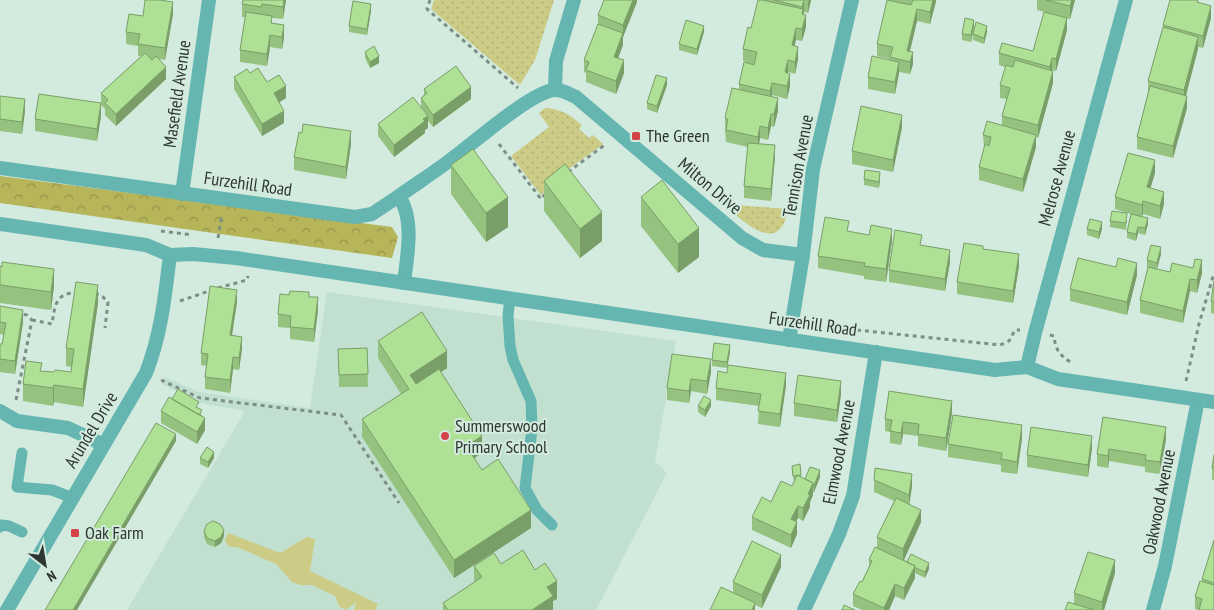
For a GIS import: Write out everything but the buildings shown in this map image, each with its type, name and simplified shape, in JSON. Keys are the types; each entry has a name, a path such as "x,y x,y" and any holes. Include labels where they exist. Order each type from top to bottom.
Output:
{"street":[{"name":"Masefield Avenue","path":"182,194 210,0"},
{"path":"404,283 408,215 399,196 449,161 525,103 540,94 556,90 556,61 574,0"},
{"name":"Tennison Avenue","path":"789,340 803,255 813,169 852,0"},
{"name":"Melrose Avenue","path":"1027,367 1034,333 1126,0"},
{"name":"Milton Drive","path":"556,90 567,92 576,97 742,238 763,250 803,255"},
{"name":"Furzehill Road","path":"0,168 355,217 372,214 399,196"},
{"name":"Furzehill Road","path":"0,224 146,246 170,255 193,254 236,258 995,370 1027,367 1058,379 1214,402"},
{"name":"Arundel Drive","path":"10,605 146,373 160,329 170,255"},
{"name":"Elmwood Avenue","path":"804,610 839,534 853,496 876,352"},
{"name":"Oakwood Avenue","path":"1153,610 1165,566 1198,400"},
{"path":"0,411 17,420 68,428 104,445"},
{"path":"0,593 10,605"}],"lane":[{"path":"510,299 508,316 510,346 513,360 531,401 532,429 525,488 537,510 552,525"},
{"path":"22,453 17,487 52,490 73,498"},
{"path":"0,527 1,525 9,526 22,532"}],"path":[{"path":"430,0 427,9 519,88"},
{"path":"496,140 541,198 551,186"},
{"path":"564,175 606,144"},
{"path":"218,238 224,199"},
{"path":"1182,398 1199,324 1214,273"},
{"path":"177,308 179,301 235,282 247,280"},
{"path":"87,293 97,292 108,302 106,328"},
{"path":"18,314 27,315 32,320 52,324 56,303 67,293 77,293"},
{"path":"12,418 32,320"},
{"path":"850,330 1000,345 1009,341 1014,330"},
{"path":"163,381 200,398 341,415 399,502"}],"shaded area":[{"path":"434,0 554,0 535,60 520,85 431,9"},
{"path":"545,108 570,115 582,125 579,129 589,138 593,135 603,144 555,179 541,195 511,156 549,127 539,113"},
{"path":"723,204 788,209 784,224 777,231 769,233 750,226"},
{"name":"Summerswood Primary School","path":"327,292 676,341 655,461 667,473 596,610 127,610 245,411 200,403 161,384 164,377 199,392 310,408"},
{"path":"228,533 280,553 307,537 315,539 310,571 378,604 375,610 354,610 356,603 345,610 339,606 335,596 312,585 300,585 292,582 276,564 237,547 229,547 225,541"}],"green space":[{"path":"0,176 392,227 398,237 392,258 0,203"}],"place":[{"name":"The Green","path":"636,136"},
{"name":"Summerswood Primary School","path":"445,436"},
{"name":"Oak Farm","path":"75,533"}]}
